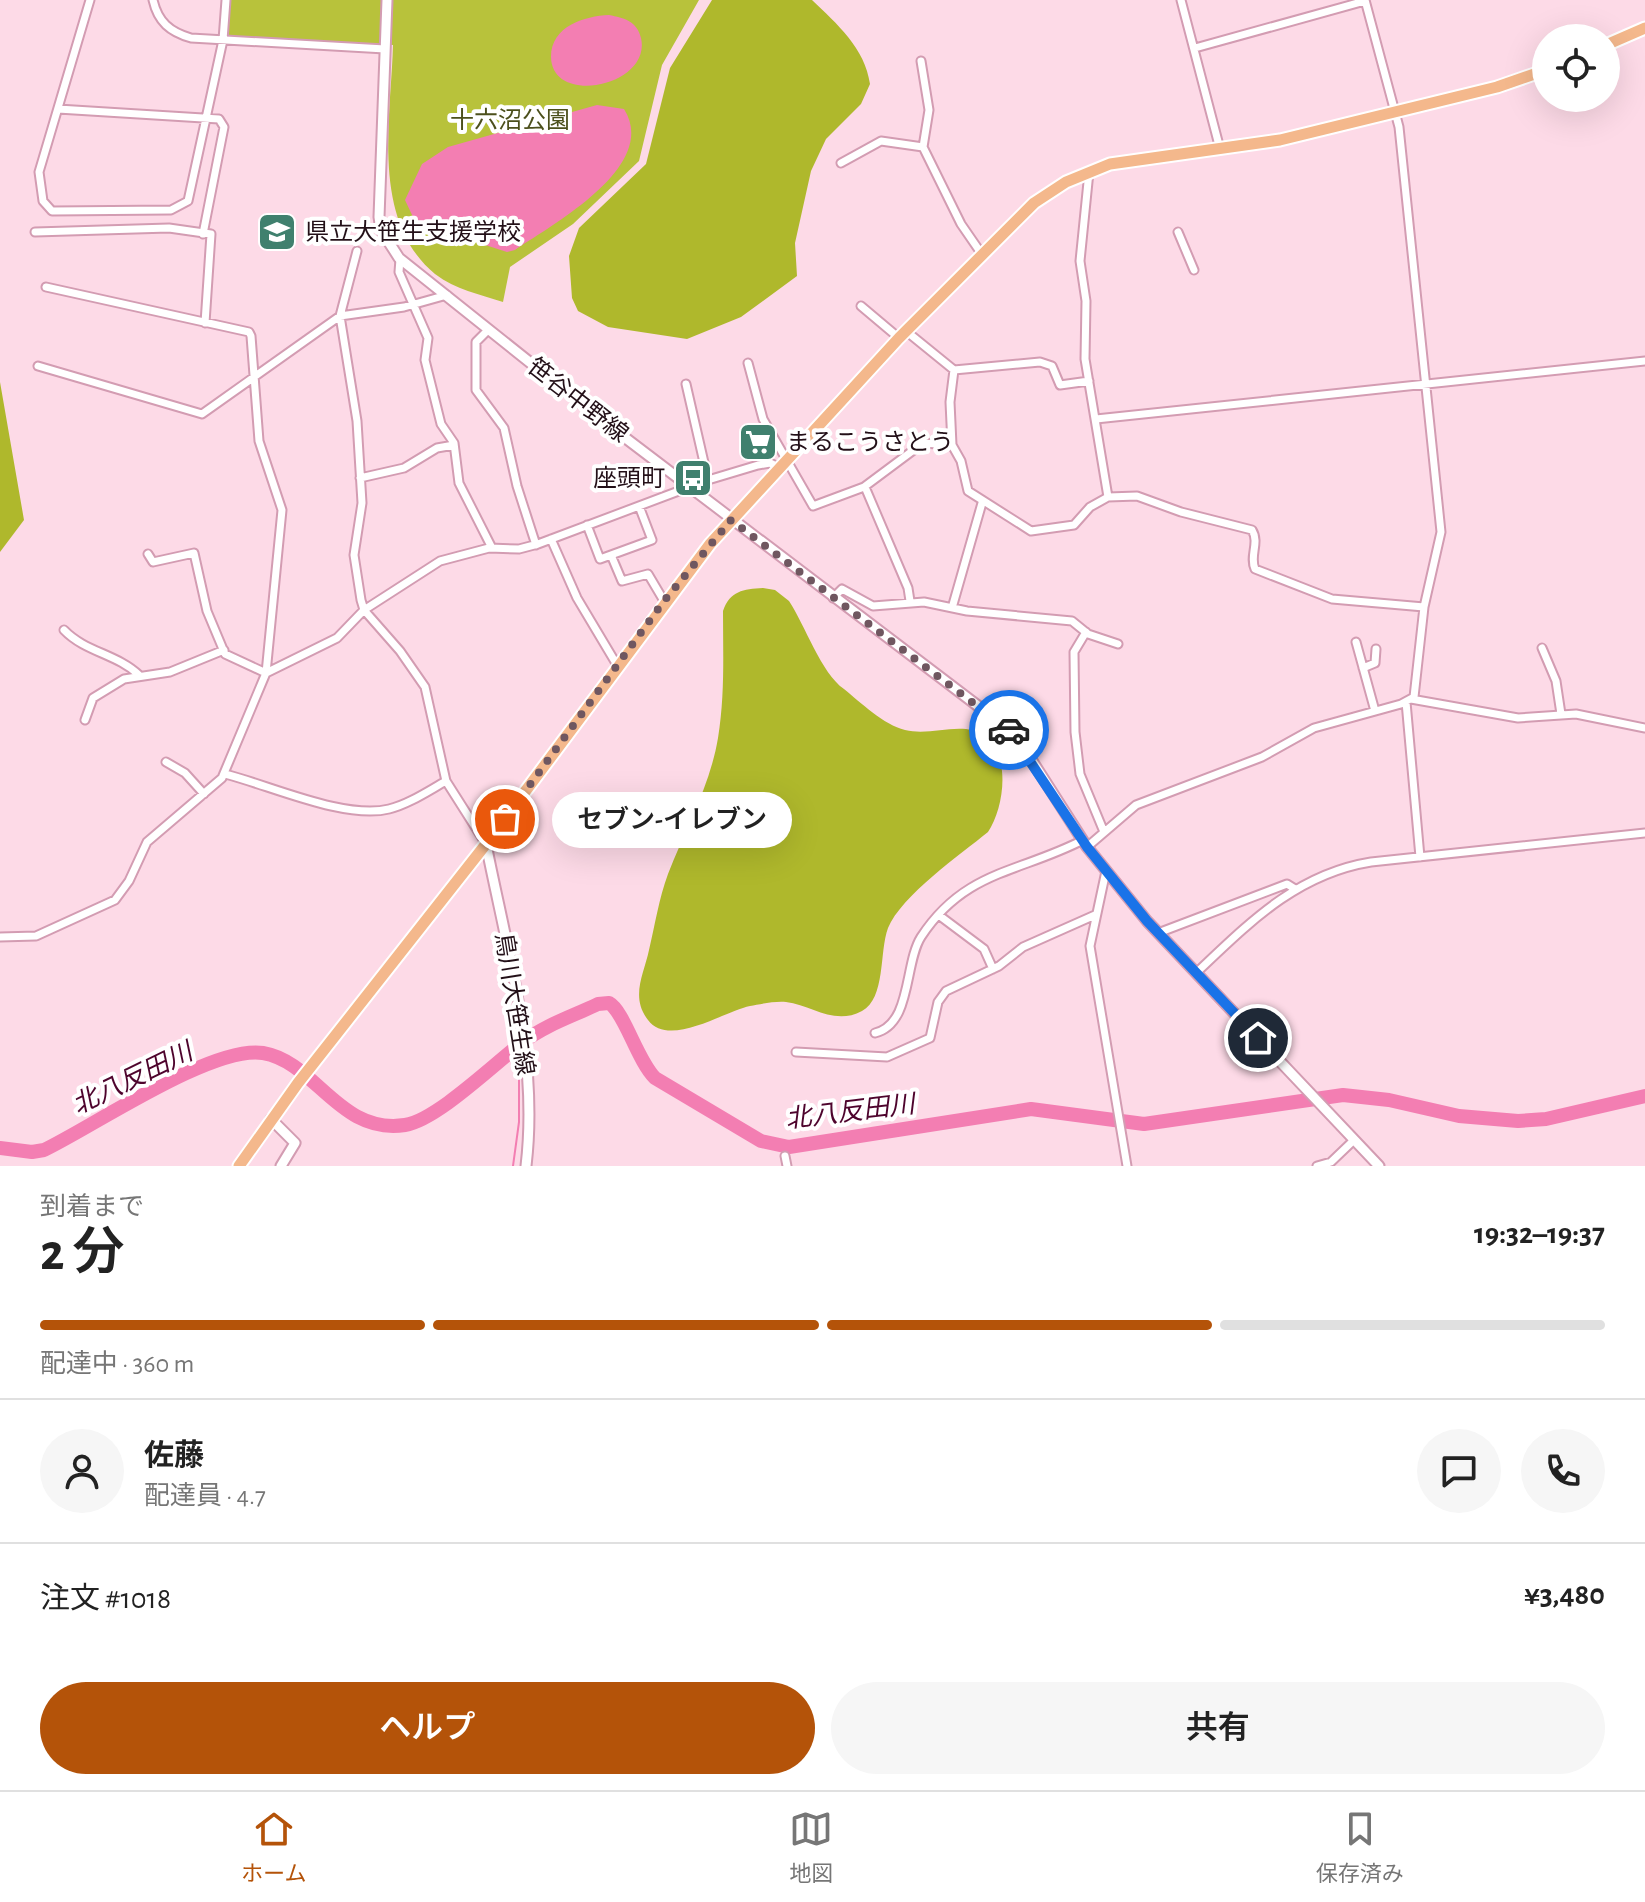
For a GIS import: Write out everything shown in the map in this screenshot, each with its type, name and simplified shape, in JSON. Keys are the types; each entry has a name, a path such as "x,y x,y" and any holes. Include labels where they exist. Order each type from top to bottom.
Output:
{"main road":[{"path":"1620,39 1645,28"},
{"path":"239,1166 299,1081 486,844 664,601 731,520 903,334 1034,203 1066,182 1125,160 1280,140 1396,113 1532,74"}],"street":[{"path":"90,0 39,172 43,201 52,211 171,210 188,201 223,40 226,0"},
{"path":"153,0 162,22 172,32 191,38 385,49"},
{"name":"笹谷中野線","path":"387,0 379,217 381,230 400,259 731,520 1007,728 1027,753 1085,844 1158,933 1379,1166"},
{"path":"1181,0 1220,149"},
{"path":"875,1033 884,1030 902,1006 916,947 969,886 1085,844 1136,805 1264,756 1314,728 1414,697 1424,607 1441,532 1396,113 1365,0 1195,48"},
{"path":"921,61 929,110 923,147 961,224 981,253"},
{"path":"58,109 219,119 224,127 203,234"},
{"path":"841,163 881,141 923,147"},
{"path":"1089,172 1080,259 1086,301 1084,349 1108,497"},
{"path":"35,232 169,228 211,234 205,323"},
{"path":"1178,232 1194,270"},
{"path":"357,251 340,316 357,421 362,503 354,555 364,610 400,651 425,687 446,781 486,844"},
{"path":"400,259 399,272 428,338 425,360 441,424 454,445 466,501 492,548"},
{"path":"0,937 36,936 115,900 129,881 147,842 225,774 266,673 282,510 259,441 256,375 249,332 46,287"},
{"path":"38,366 202,414 340,316 412,305 447,295"},
{"path":"861,306 954,370 1040,362 1052,366 1060,385 1089,381"},
{"path":"488,330 476,342 476,390 504,428 517,486 536,545"},
{"path":"1096,419 1645,361"},
{"path":"748,363 763,419 783,465"},
{"path":"954,370 950,402 952,445 961,461 966,488 982,503 1031,531 1074,525 1090,507 1108,497 1137,496 1181,512 1252,530 1256,538 1252,562 1255,569 1321,596 1356,604 1424,607"},
{"path":"686,384 708,480"},
{"path":"148,554 153,562 194,553 207,611 227,657 266,673 337,638 364,610 440,561 492,548 519,549 536,545 708,480 770,463 783,465 800,478 813,506 865,487 923,443 952,445"},
{"path":"360,478 404,468 437,448 454,445"},
{"path":"865,487 908,588 910,601"},
{"path":"952,608 982,503"},
{"path":"587,525 600,559 611,555 652,540 639,506"},
{"path":"551,539 577,598 617,665"},
{"path":"611,555 622,581 648,574 664,601"},
{"path":"833,598 842,589 873,606 910,601 1072,621 1086,632 1118,644"},
{"path":"64,630 88,649 127,664 139,675"},
{"path":"1086,632 1074,652 1075,732 1080,774 1104,832"},
{"path":"1356,642 1375,711"},
{"path":"1542,648 1556,681 1561,714"},
{"path":"1363,668 1375,663 1376,649"},
{"path":"85,720 93,698 124,679 170,672 224,650"},
{"path":"1409,700 1518,718 1561,714 1645,728"},
{"path":"1409,700 1420,857"},
{"path":"166,762 185,773 204,794"},
{"path":"225,774 270,785 306,799 380,810 405,803 446,781"},
{"path":"1196,973 1254,918 1295,889 1360,863 1645,833"},
{"name":"鳥川大笹生線","path":"486,844 524,1032 529,1117 526,1166"},
{"path":"1106,871 1090,946 1127,1166"},
{"path":"1158,933 1287,884 1295,889"},
{"path":"796,1052 878,1057 898,1053 930,1038 941,996 953,987 1014,957 1023,947 1095,915"},
{"path":"940,916 984,949 993,969"},
{"path":"271,1119 295,1143 281,1166"},
{"path":"1317,1166 1331,1162 1354,1140"},
{"path":"785,1156 787,1166"}],"green space":[{"name":"十六沼公園","path":"230,0 699,0 662,65 639,161 573,224 510,267 503,302 459,288 435,274 414,252 401,226 389,167 393,45 228,36"}],"shaded area":[{"path":"712,0 812,0 856,48 870,84 861,104 826,139 811,171 795,243 797,276 741,317 687,339 608,327 578,311 572,298 569,256 579,228 646,164 670,68"},
{"path":"609,15 633,24 641,38 640,55 632,68 618,78 600,84 583,86 567,82 556,73 551,57 557,38 563,30 580,21"},
{"path":"597,105 624,109 631,130 628,151 615,172 597,191 515,250 507,252 420,224 413,217 405,200 422,164 448,147"},
{"path":"0,382 24,520 0,552"},
{"path":"763,588 775,590 789,601 828,672 881,718 905,730 966,729 982,734 999,757 1002,789 999,805 988,832 933,876 895,916 885,938 875,996 862,1011 833,1016 796,1004 772,1002 739,1009 697,1026 669,1030 657,1028 643,1011 640,985 665,883 703,790 718,738 722,706 723,611 729,599 738,592"}],"waterway":[{"name":"北八反田川","path":"0,1148 32,1152 44,1150 184,1074 241,1054 263,1053 282,1059 362,1119 382,1125 405,1125 418,1121 449,1102 540,1031 598,1004 609,1003 620,1016 642,1060 655,1078 761,1141 789,1147 1031,1109 1144,1124 1343,1095 1389,1100 1459,1116 1518,1121 1546,1119 1645,1096"},
{"path":"513,1166 519,1122 519,1045"}],"way so far":[{"path":"505,819 664,601 731,520 947,680 1009,730"}],"place":[{"name":"県立大笹生支援学校","path":"277,232"},
{"name":"まるこうさとう","path":"758,442"},
{"name":"座頭町","path":"693,478"},
{"name":"セブン-イレブン","path":"505,819"}],"route":[{"path":"1009,730 1087,847 1147,921 1258,1038"}]}
